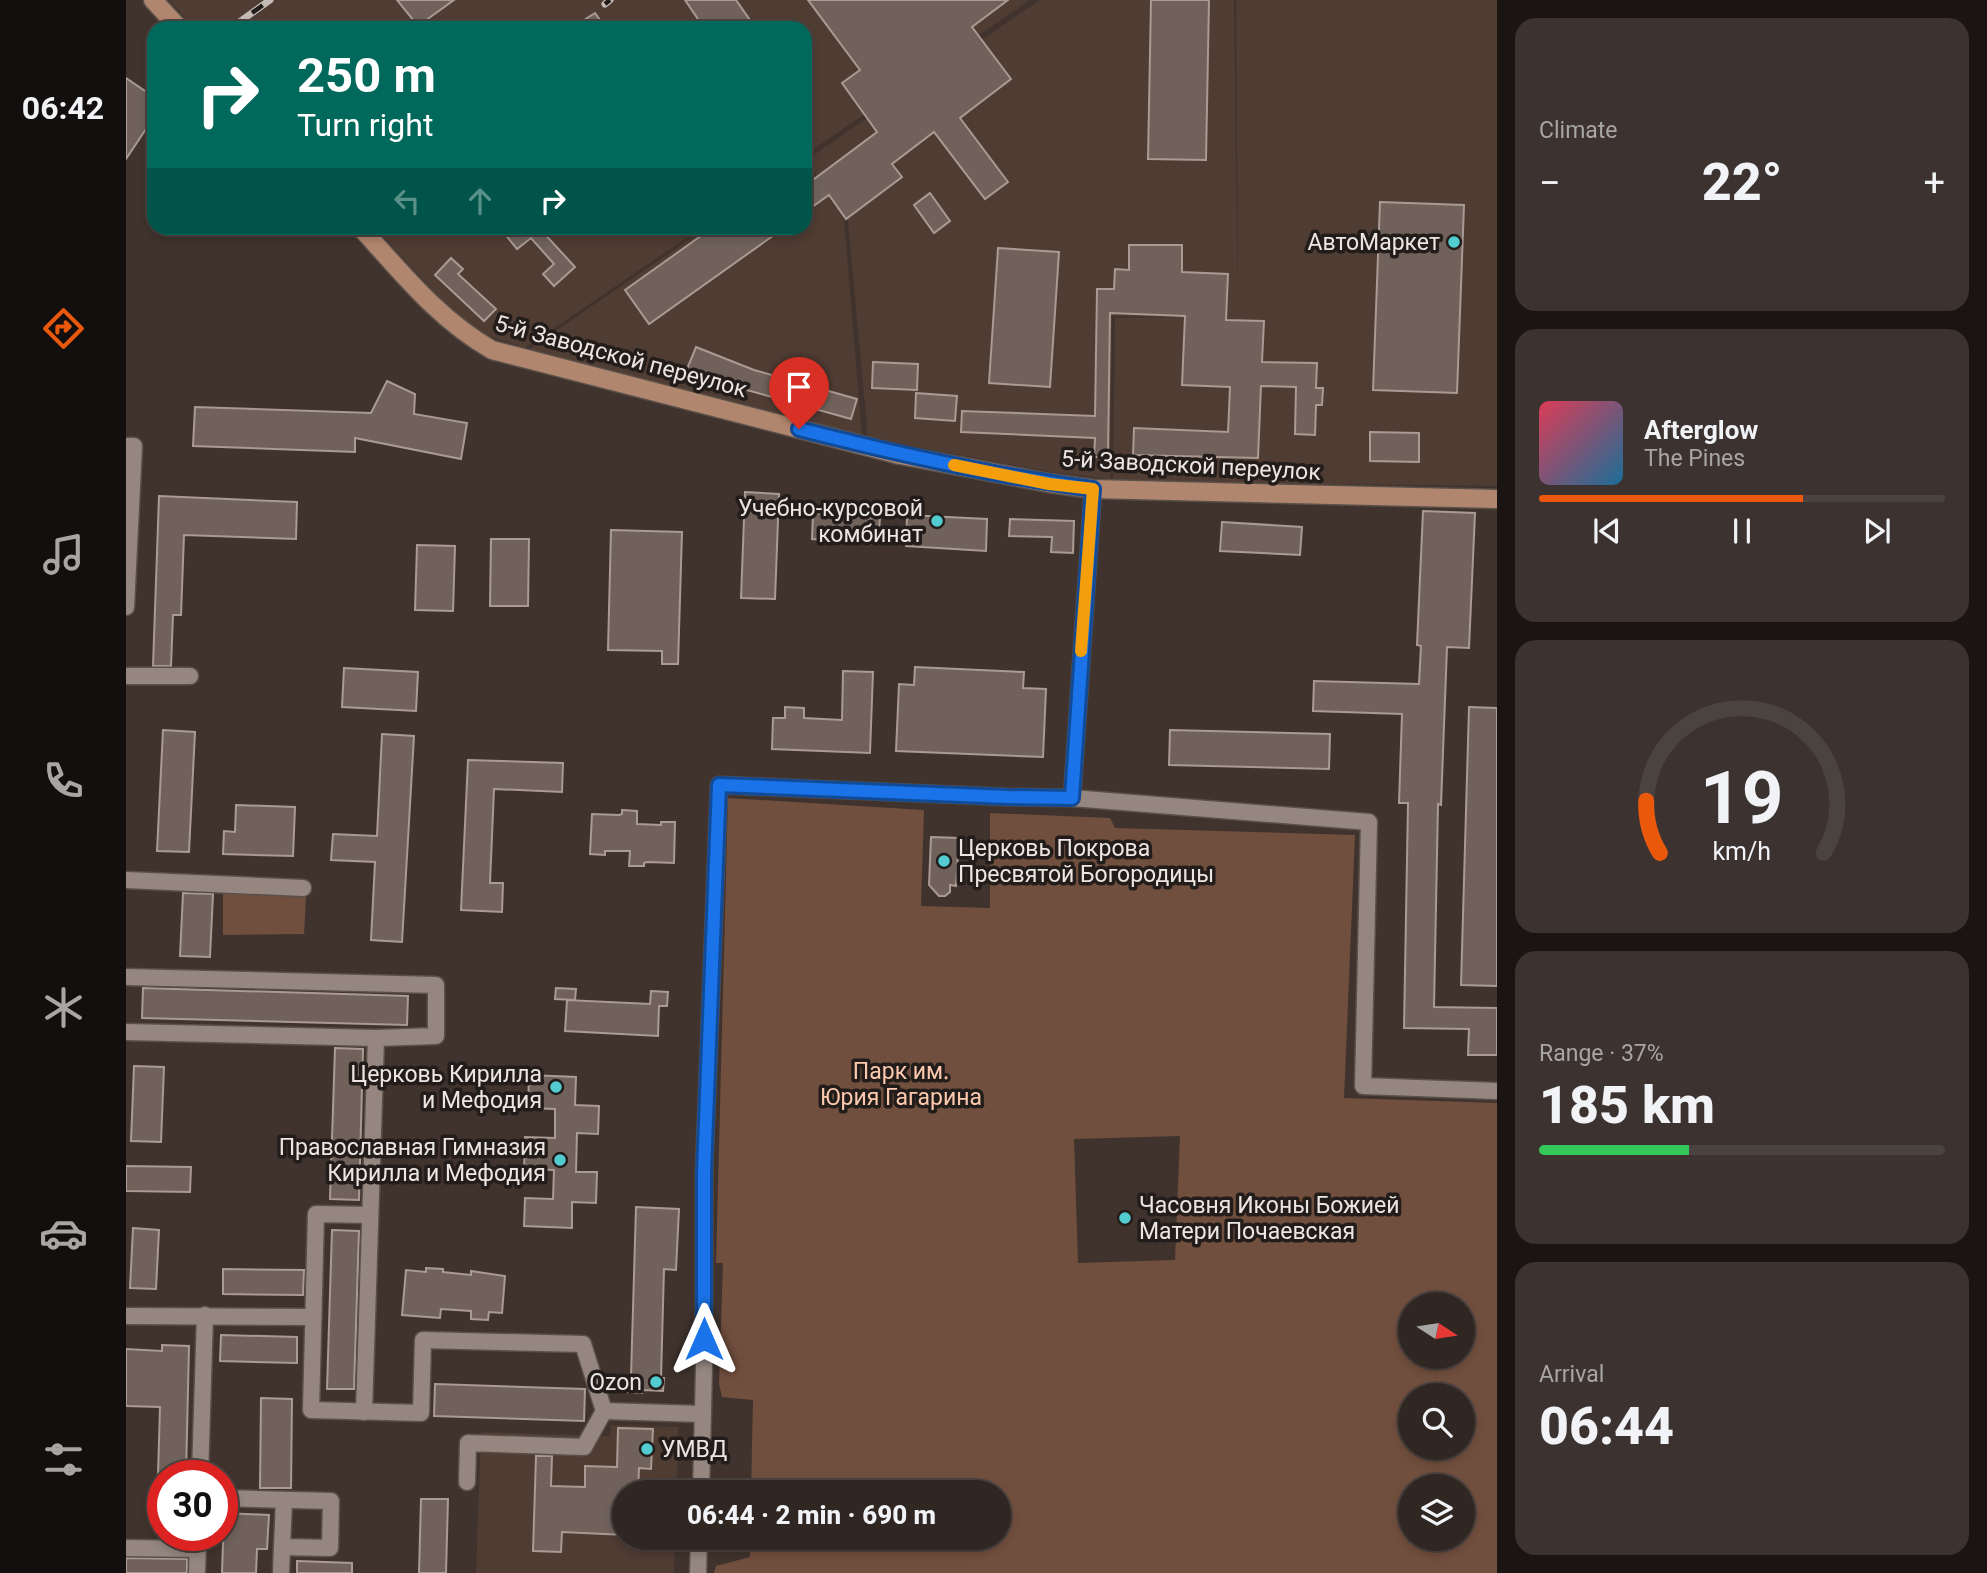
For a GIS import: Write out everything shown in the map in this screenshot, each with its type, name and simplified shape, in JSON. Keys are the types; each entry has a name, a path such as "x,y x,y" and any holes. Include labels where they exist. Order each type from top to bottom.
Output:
{"street":[{"path":"153,0 172,21"},
{"name":"5-й Заводской переулок","path":"367,235 439,314 465,335 492,350 900,455 1049,484 1093,489 1497,499"},
{"path":"126,607 130,446"},
{"path":"1072,798 1093,489"},
{"path":"126,676 190,676"},
{"path":"701,1480 704,1172 719,785 1072,798 1368,822 1363,1086 1497,1091"},
{"path":"126,880 303,888"},
{"path":"126,977 436,985 436,1036 376,1038 126,1032"},
{"path":"364,1412 376,1038"},
{"path":"370,1216 316,1214 311,1410 421,1413 423,1340 583,1344 604,1411 584,1447 468,1443 467,1482"},
{"path":"200,1460 205,1315"},
{"path":"126,1316 313,1317"},
{"path":"604,1411 703,1414"},
{"path":"238,1499 331,1501 330,1548 282,1547"},
{"path":"281,1573 284,1500"},
{"path":"126,1548 147,1546"},
{"path":"698,1573 699,1550"},
{"path":"197,1551 197,1573"}],"shaded area":[{"path":"169,0 1030,0 812,150 812,21 188,21"},
{"path":"1040,0 1234,0 1238,318 1236,0 1497,0 1497,486 1147,482 1113,479 1115,318 1182,317 1112,316 1110,479 1051,472 868,438 848,222 812,169 812,156"},
{"path":"812,172 844,219 862,437 528,350 696,235 812,235"},
{"path":"382,235 691,235 525,348 477,332 435,293"},
{"path":"611,1425 678,1427 677,1480 612,1480 612,1550 675,1550 674,1573 476,1573 481,1432 610,1436"}],"green space":[{"name":"Парк им. Юрия Гагарина","path":"728,798 924,810 921,906 990,908 990,813 1110,818 1115,828 1355,835 1344,1098 1497,1103 1497,1573 714,1573 716,1566 750,1557 750,1550 1011,1550 1011,1480 751,1480 753,1400 722,1397 719,1384 723,1263 716,1263","holes":["1180,1136 1175,1260 1078,1263 1074,1139"]},
{"path":"223,892 306,896 304,934 223,935"}],"building":[{"path":"397,0 454,0 425,21 414,21"},
{"path":"685,0 736,0 751,21 699,21"},
{"path":"808,0 1008,0 972,27 1011,79 960,118 1008,182 985,199 934,132 892,164 902,177 846,219 829,195 812,207 812,176 814,179 877,132 842,83 860,70"},
{"path":"1151,0 1209,0 1206,160 1148,159"},
{"path":"595,13 601,21 585,21"},
{"path":"126,78 147,92 147,128 126,159"},
{"path":"930,193 950,221 934,233 914,205"},
{"path":"1380,202 1464,205 1457,393 1373,390"},
{"path":"506,235 546,235 575,267 554,286 543,274 554,264 531,238 517,249"},
{"path":"702,235 774,235 649,324 625,290"},
{"path":"1129,245 1182,245 1182,272 1228,274 1226,320 1264,321 1262,362 1317,363 1316,388 1323,388 1322,405 1316,405 1315,435 1295,434 1296,387 1261,386 1258,458 1133,455 1134,428 1228,432 1230,387 1182,385 1185,316 1110,313 1108,457 1094,457 1095,438 961,432 962,411 1095,416 1097,289 1114,289 1115,269 1129,270"},
{"path":"998,248 1059,252 1050,387 989,383"},
{"path":"451,258 463,269 458,274 496,309 484,321 435,275"},
{"path":"696,347 754,370 857,399 851,419 735,388 687,369"},
{"path":"873,362 918,364 917,390 872,388"},
{"path":"387,381 415,394 414,414 467,423 461,459 355,438 355,452 193,446 195,407 371,413"},
{"path":"916,393 957,396 955,421 915,418"},
{"path":"1370,432 1419,433 1419,462 1370,461"},
{"path":"745,492 779,494 775,599 741,598"},
{"path":"159,496 297,502 296,539 184,535 181,615 173,615 171,666 153,666"},
{"path":"1423,511 1475,513 1469,648 1447,647 1441,805 1438,804 1434,1007 1497,1008 1497,1055 1468,1055 1469,1029 1404,1028 1408,803 1399,803 1402,714 1313,711 1314,681 1419,684 1421,646 1417,645"},
{"path":"813,513 880,518 878,544 812,539"},
{"path":"907,515 987,519 986,551 906,546"},
{"path":"1010,519 1074,521 1073,553 1051,552 1052,537 1009,536"},
{"path":"1222,522 1302,527 1300,555 1220,551"},
{"path":"611,530 682,532 678,664 662,664 662,651 608,650"},
{"path":"491,539 529,539 528,606 490,606"},
{"path":"417,545 455,546 453,611 415,610"},
{"path":"915,667 1024,672 1023,688 1046,689 1043,757 896,751 899,684 914,685"},
{"path":"344,668 418,672 416,711 342,707"},
{"path":"843,671 873,672 870,753 772,749 773,718 785,718 785,707 804,708 804,718 842,720"},
{"path":"1469,707 1497,708 1497,986 1461,985"},
{"path":"163,730 195,732 189,852 157,851"},
{"path":"1170,730 1330,734 1329,769 1169,765"},
{"path":"382,734 414,736 402,942 371,940 375,862 331,860 333,834 377,836"},
{"path":"468,760 563,763 562,792 494,789 490,883 503,883 502,912 461,910"},
{"path":"236,805 295,807 293,856 223,854 224,831 235,832"},
{"path":"622,810 637,811 637,824 661,825 661,822 675,822 674,863 647,862 644,866 629,866 630,851 605,851 605,855 590,854 592,814 619,815"},
{"name":"Церковь Покрова Пресвятой Богородицы","path":"931,837 959,838 956,886 950,885 950,892 945,896 939,896 929,885"},
{"path":"183,893 213,894 210,957 180,956"},
{"path":"143,988 408,996 407,1025 142,1018"},
{"path":"556,988 576,989 575,1000 555,999"},
{"path":"651,991 668,992 667,1006 659,1006 658,1036 565,1031 567,1000 650,1004"},
{"path":"335,1048 363,1049 359,1200 330,1199"},
{"path":"134,1066 164,1067 161,1142 131,1141"},
{"path":"529,1075 576,1077 575,1105 599,1106 598,1134 577,1133 576,1172 597,1172 596,1203 572,1202 572,1228 524,1226 525,1198 553,1199 554,1170 524,1169 525,1137 555,1138 555,1109 528,1108"},
{"path":"126,1166 191,1167 190,1192 126,1191"},
{"path":"636,1207 679,1209 676,1270 664,1269 661,1378 664,1378 663,1391 642,1390 642,1393 628,1392 628,1377 631,1377"},
{"path":"133,1228 159,1230 156,1289 130,1288"},
{"path":"332,1230 359,1231 354,1389 327,1389"},
{"path":"426,1268 471,1275 471,1271 505,1276 502,1313 489,1312 488,1320 471,1319 471,1311 441,1309 440,1318 402,1315 406,1270 426,1272"},
{"path":"223,1269 304,1270 303,1295 223,1294"},
{"path":"221,1335 297,1337 297,1363 220,1361"},
{"path":"162,1345 189,1346 186,1460 158,1460 160,1407 126,1406 126,1349 162,1351"},
{"path":"435,1384 585,1389 584,1421 434,1416"},
{"path":"261,1398 292,1399 291,1488 260,1488"},
{"path":"618,1428 653,1429 651,1469 639,1468 639,1480 612,1480 612,1534 562,1532 561,1552 533,1551 536,1456 552,1456 551,1486 585,1487 585,1466 617,1467"},
{"path":"421,1499 448,1499 446,1573 419,1573"},
{"path":"238,1514 269,1515 267,1549 257,1549 256,1573 222,1573 223,1551 238,1551"},
{"path":"126,1558 187,1559 187,1573 126,1573"},
{"path":"297,1561 352,1563 352,1573 297,1573"}],"railway":[{"path":"241,21 270,0"},
{"path":"605,4 610,0"}],"slow traffic":[{"path":"954,465 1049,484 1093,489 1081,651"}],"place":[{"name":"АвтоМаркет","path":"1454,242"},
{"name":"Учебно-курсовой комбинат","path":"937,521"},
{"name":"Церковь Покрова Пресвятой Богородицы","path":"944,861"},
{"name":"Церковь Кирилла и Мефодия","path":"556,1087"},
{"name":"Православная Гимназия Кирилла и Мефодия","path":"560,1160"},
{"name":"Часовня Иконы Божией Матери Почаевская","path":"1125,1218"},
{"name":"Ozon","path":"656,1382"},
{"name":"УМВД","path":"647,1449"}],"route":[{"path":"704,1339 704,1172 719,785 1072,798 1093,489 1049,484 900,455 799,429"}]}
